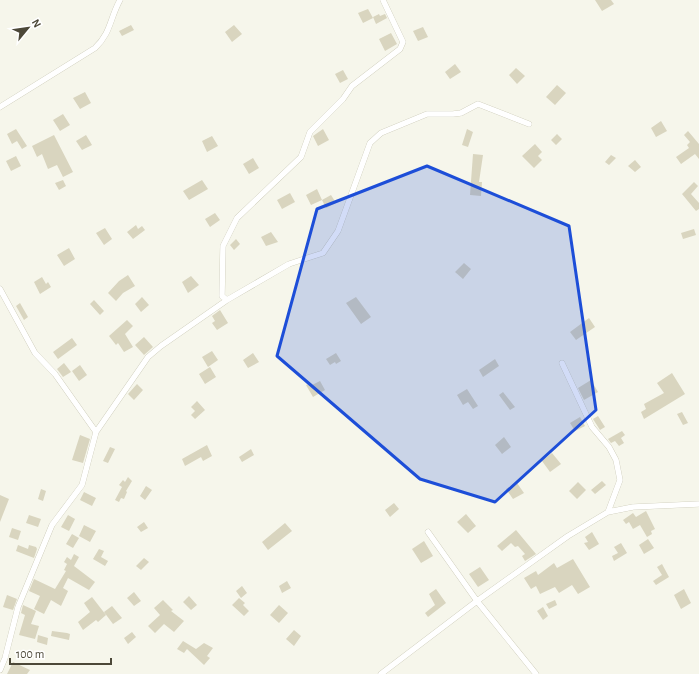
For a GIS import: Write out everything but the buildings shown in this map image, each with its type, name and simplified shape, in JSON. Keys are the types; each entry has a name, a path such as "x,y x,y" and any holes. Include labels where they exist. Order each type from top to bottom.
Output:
{"street":[{"path":"0,107 95,48 104,40 120,0"},
{"path":"227,300 222,296 223,246 237,218 301,157 310,132 343,99 352,86 400,49 403,42 402,37 383,0"},
{"path":"0,670 5,658 18,607 52,525 82,485 96,432 148,357 227,300 288,264 323,253 338,231 370,142 381,132 427,114 461,113 478,104 529,124"},
{"path":"0,289 35,353 55,374 96,432"},
{"path":"562,363 592,426 609,447 616,460 620,480 608,512"},
{"path":"381,674 477,601 568,536 608,512 633,507 699,504"},
{"path":"428,532 477,601 536,674"}],"highlighted area":[{"path":"427,166 569,226 596,410 495,502 420,479 277,356 317,209"}]}
